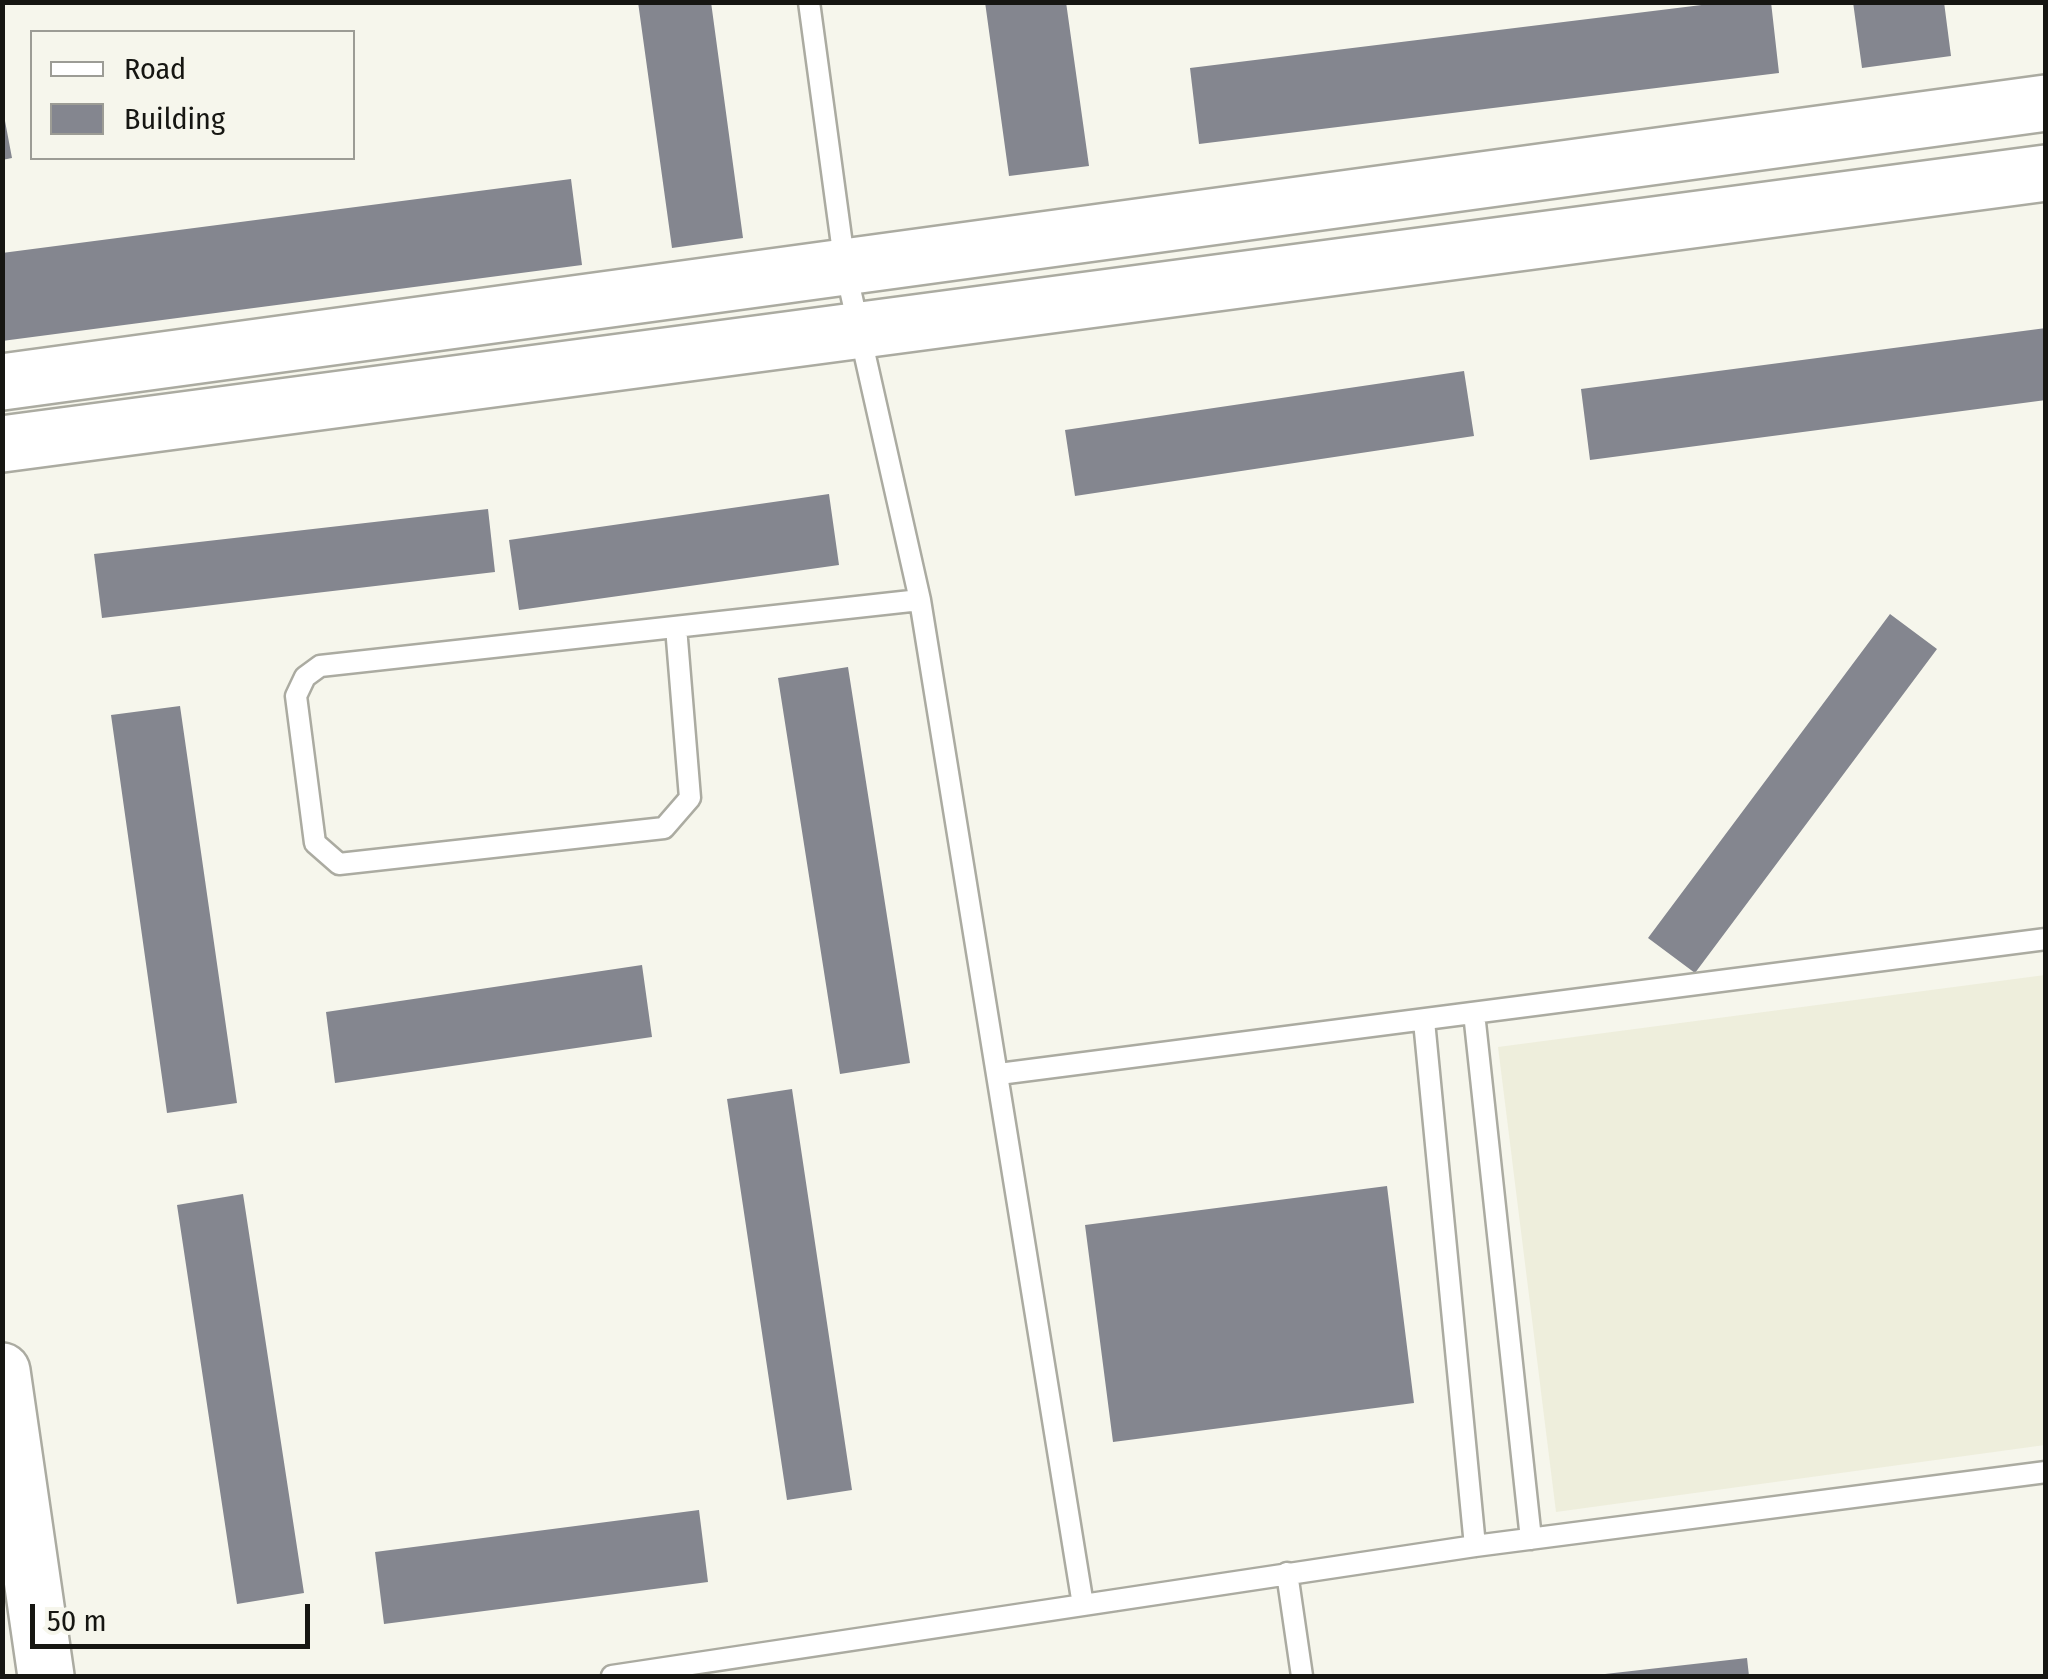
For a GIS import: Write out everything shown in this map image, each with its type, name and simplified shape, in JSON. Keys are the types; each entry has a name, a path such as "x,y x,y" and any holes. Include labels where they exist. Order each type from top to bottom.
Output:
{"street":[{"path":"2,382 2046,103"},
{"path":"2,444 2046,174"},
{"path":"2,1371 46,1676"}],"lane":[{"path":"809,2 844,267 862,330 920,600 1083,1605"},
{"path":"676,627 690,798 664,828 338,864 315,843 296,696 305,676 320,666 920,600"},
{"path":"999,1074 2046,939"},
{"path":"1474,1014 1531,1539"},
{"path":"1424,1021 1474,1546"},
{"path":"612,1676 1474,1546 2046,1472"},
{"path":"1287,1573 1302,1676"}],"shaded area":[{"path":"2045,975 2045,1445 1556,1512 1498,1047"}],"building":[{"path":"638,2 711,2 743,238 672,248"},
{"path":"985,2 1066,2 1089,166 1009,176"},
{"path":"1726,2 1771,2 1779,73 1199,144 1190,68"},
{"path":"1853,2 1944,2 1951,56 1862,68"},
{"path":"2,105 12,158 2,160"},
{"path":"571,179 582,265 2,341 2,253"},
{"path":"2046,328 2046,400 1590,460 1581,389"},
{"path":"1464,371 1474,436 1075,496 1065,430"},
{"path":"829,494 839,565 519,610 509,540"},
{"path":"488,509 495,572 102,618 94,554"},
{"path":"1890,614 1937,649 1695,973 1648,938"},
{"path":"848,667 910,1063 840,1074 778,678"},
{"path":"180,706 237,1103 167,1113 111,715"},
{"path":"642,965 652,1037 335,1083 326,1012"},
{"path":"792,1089 852,1490 787,1500 727,1099"},
{"path":"1387,1186 1414,1403 1113,1442 1085,1225"},
{"path":"243,1194 304,1593 237,1604 177,1205"},
{"path":"699,1510 708,1582 384,1624 375,1552"},
{"path":"1747,1658 1749,1676 1605,1674"}]}
